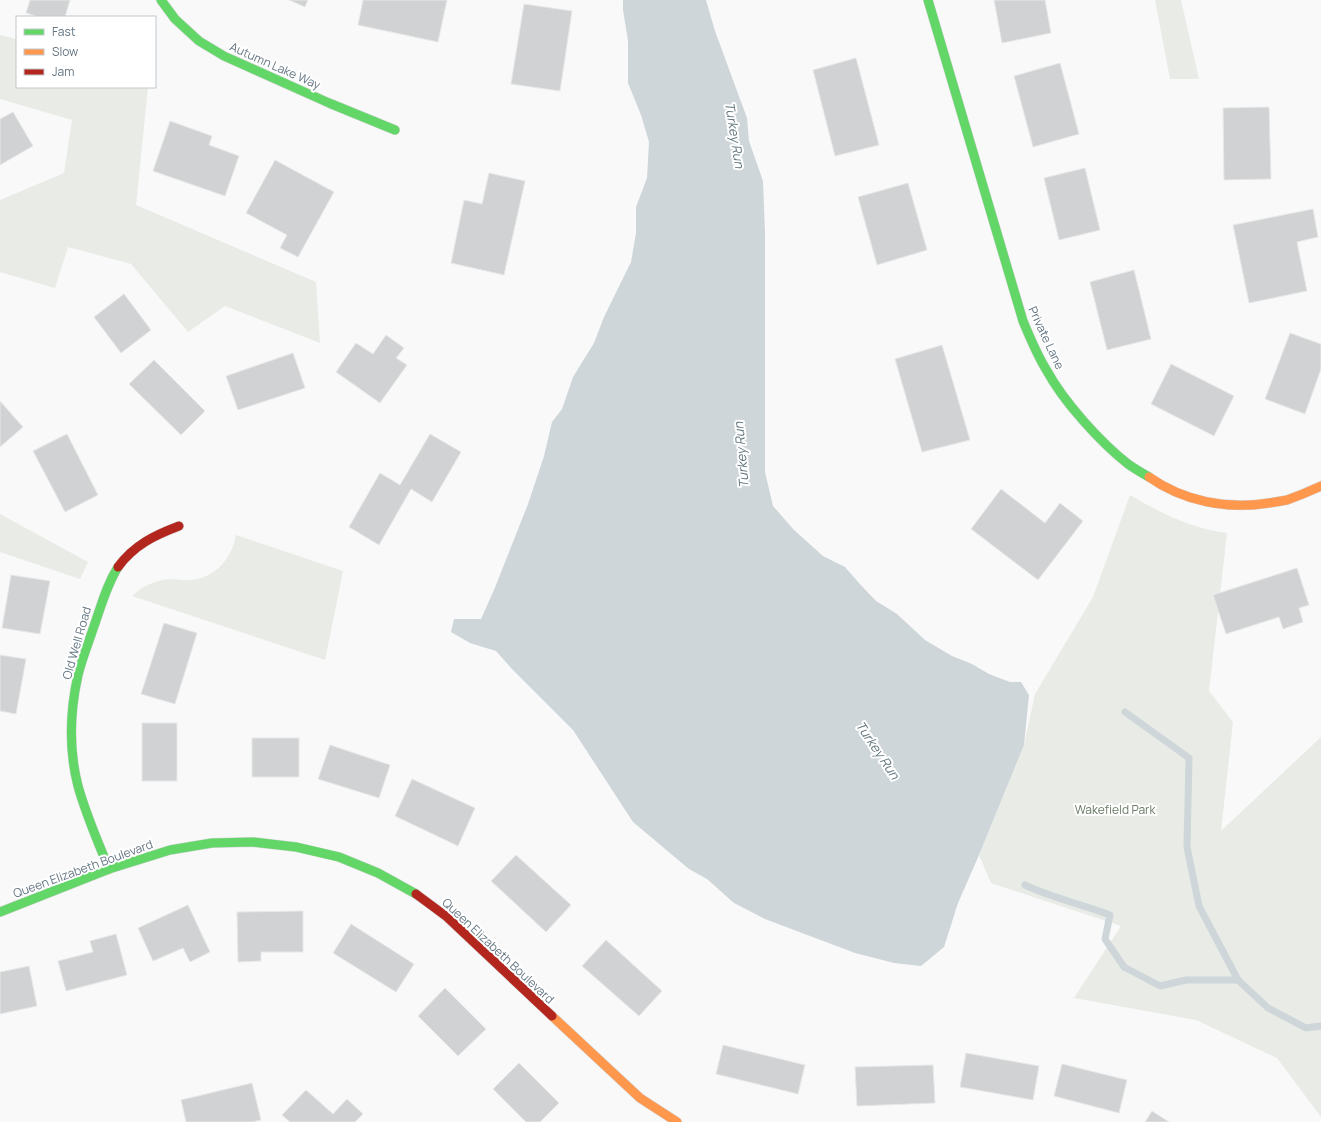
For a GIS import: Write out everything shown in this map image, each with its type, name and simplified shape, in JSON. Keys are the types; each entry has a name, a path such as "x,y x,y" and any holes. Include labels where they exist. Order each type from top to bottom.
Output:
{"street":[{"name":"Autumn Lake Way","path":"161,0 175,19 199,41 224,56 329,103 395,130"},
{"name":"Private Lane","path":"928,0 1023,321 1042,363 1062,395 1088,427 1114,453 1148,478 1173,492 1195,500 1221,506 1244,507 1267,505 1304,495 1321,486"},
{"name":"Old Well Road","path":"109,870 80,794 73,758 73,717 78,675 102,600 112,577 123,560 135,548 156,535 179,526"},
{"name":"Queen Elizabeth Boulevard","path":"0,912 109,870 170,850 212,843 253,842 296,847 339,857 378,873 415,893 447,917 640,1098 677,1122"}],"green space":[{"path":"1155,0 1181,0 1199,79 1170,79"},
{"path":"0,35 16,39 16,88 148,88 136,205 316,282 320,343 225,306 188,332 131,264 68,247 55,288 0,272 0,200 64,173 72,120 0,99"},
{"name":"Wakefield Park","path":"1130,495 1153,508 1189,524 1227,533 1209,691 1233,722 1221,831 1321,737 1321,1117 1277,1058 1196,1020 1074,998 1121,926 991,883 979,855 1024,745 1035,694 1093,597"},
{"path":"0,514 88,562 80,579 0,552"},
{"path":"236,535 343,571 325,660 132,596 150,584 170,579 192,580 201,578 215,571 227,559"}],"water":[{"path":"623,0 706,0 715,31 747,118 749,141 763,181 765,233 765,472 773,506 794,530 823,556 845,567 876,601 897,614 925,640 952,656 972,664 989,674 1010,682 1021,682 1029,695 1024,745 958,903 944,947 921,966 894,963 855,953 765,919 734,903 707,879 689,869 633,822 573,730 496,651 470,643 451,632 454,619 481,619 528,504 544,456 552,422 562,409 573,377 594,343 604,317 631,262 636,233 636,207 647,178 649,142 641,115 628,83 628,41 623,10"}],"building":[{"path":"30,0 70,0 65,16 36,16 26,13"},
{"path":"289,0 308,0 305,7"},
{"path":"363,0 447,0 438,42 358,25"},
{"path":"994,0 1045,0 1051,33 1002,43"},
{"path":"524,4 572,11 560,91 511,84"},
{"path":"856,58 879,145 835,156 813,70"},
{"path":"1060,63 1079,134 1033,147 1014,76"},
{"path":"1269,107 1271,179 1224,180 1223,108"},
{"path":"13,112 33,146 0,165 0,119"},
{"path":"170,121 212,136 209,145 239,156 225,196 153,171"},
{"path":"275,160 334,192 298,257 280,248 287,235 246,213"},
{"path":"1085,168 1100,230 1059,240 1044,178"},
{"path":"489,173 525,181 504,275 451,263 464,200 482,204"},
{"path":"908,183 927,250 877,265 858,197"},
{"path":"1313,209 1318,237 1297,242 1307,291 1249,303 1233,225"},
{"path":"1134,270 1151,339 1107,350 1090,282"},
{"path":"124,294 151,330 121,353 94,317"},
{"path":"1290,333 1321,344 1321,369 1305,414 1265,399"},
{"path":"386,335 404,348 396,358 407,365 380,403 336,372 356,343 373,354"},
{"path":"942,345 970,440 922,452 895,359"},
{"path":"293,353 305,388 238,410 226,376"},
{"path":"154,360 205,411 181,435 129,384"},
{"path":"1171,364 1234,396 1214,436 1151,404"},
{"path":"0,401 23,427 0,447"},
{"path":"67,434 98,495 65,512 33,451"},
{"path":"430,434 461,452 432,502 411,489 379,545 349,527 380,473 400,485"},
{"path":"1001,489 1045,523 1060,503 1083,521 1038,580 971,529"},
{"path":"1297,568 1309,605 1299,608 1303,622 1283,629 1279,617 1226,634 1213,595"},
{"path":"11,575 50,581 40,634 2,628"},
{"path":"164,623 197,633 175,704 141,694"},
{"path":"0,655 26,659 16,714 0,711"},
{"path":"142,723 177,723 177,781 142,781"},
{"path":"252,738 299,738 299,777 252,777"},
{"path":"330,745 390,765 379,798 318,779"},
{"path":"412,779 475,808 458,846 395,816"},
{"path":"516,855 571,905 546,932 491,881"},
{"path":"188,905 210,952 190,962 183,948 153,961 138,928"},
{"path":"303,911 303,952 261,952 261,961 238,962 237,912"},
{"path":"351,924 414,964 396,992 333,953"},
{"path":"116,934 127,975 66,991 58,961 93,952 90,941"},
{"path":"606,940 662,991 639,1016 582,966"},
{"path":"29,966 37,1006 0,1014 0,972"},
{"path":"445,988 486,1029 458,1056 418,1016"},
{"path":"723,1045 805,1065 798,1094 716,1074"},
{"path":"966,1053 1039,1066 1033,1100 960,1087"},
{"path":"519,1063 559,1103 540,1122 526,1122 493,1089"},
{"path":"1062,1064 1127,1080 1119,1113 1054,1096"},
{"path":"933,1065 935,1103 857,1106 855,1067"},
{"path":"252,1083 261,1120 252,1122 186,1122 181,1100"},
{"path":"306,1090 333,1114 347,1099 363,1114 355,1122 290,1122 282,1115"},
{"path":"1152,1111 1169,1122 1145,1122"}],"waterway":[{"path":"1125,712 1189,758 1187,847 1199,906 1238,980 1268,1008 1306,1028 1321,1026"},
{"name":"Turkey Run","path":"1025,885 1046,894 1110,915 1105,939 1124,967 1160,986 1186,980 1238,980"}],"traffic: fast":[{"path":"161,0 175,19 199,41 224,56 329,103 395,130"},
{"path":"928,0 1023,321 1034,346 1054,383 1083,421 1117,455 1149,477"},
{"path":"109,869 88,818 78,786 73,759 72,717 75,689 85,652 104,597 118,567"},
{"path":"0,912 109,869 170,850 212,843 253,842 296,847 339,857 378,873 416,894"}],"traffic: slow":[{"path":"1149,477 1162,485 1191,498 1206,502 1237,505 1253,505 1287,500 1321,486"},
{"path":"552,1016 640,1098 677,1122"}],"traffic: jam":[{"path":"118,567 124,559 138,547 162,533 179,526"},
{"path":"416,894 447,917 552,1016"}]}
